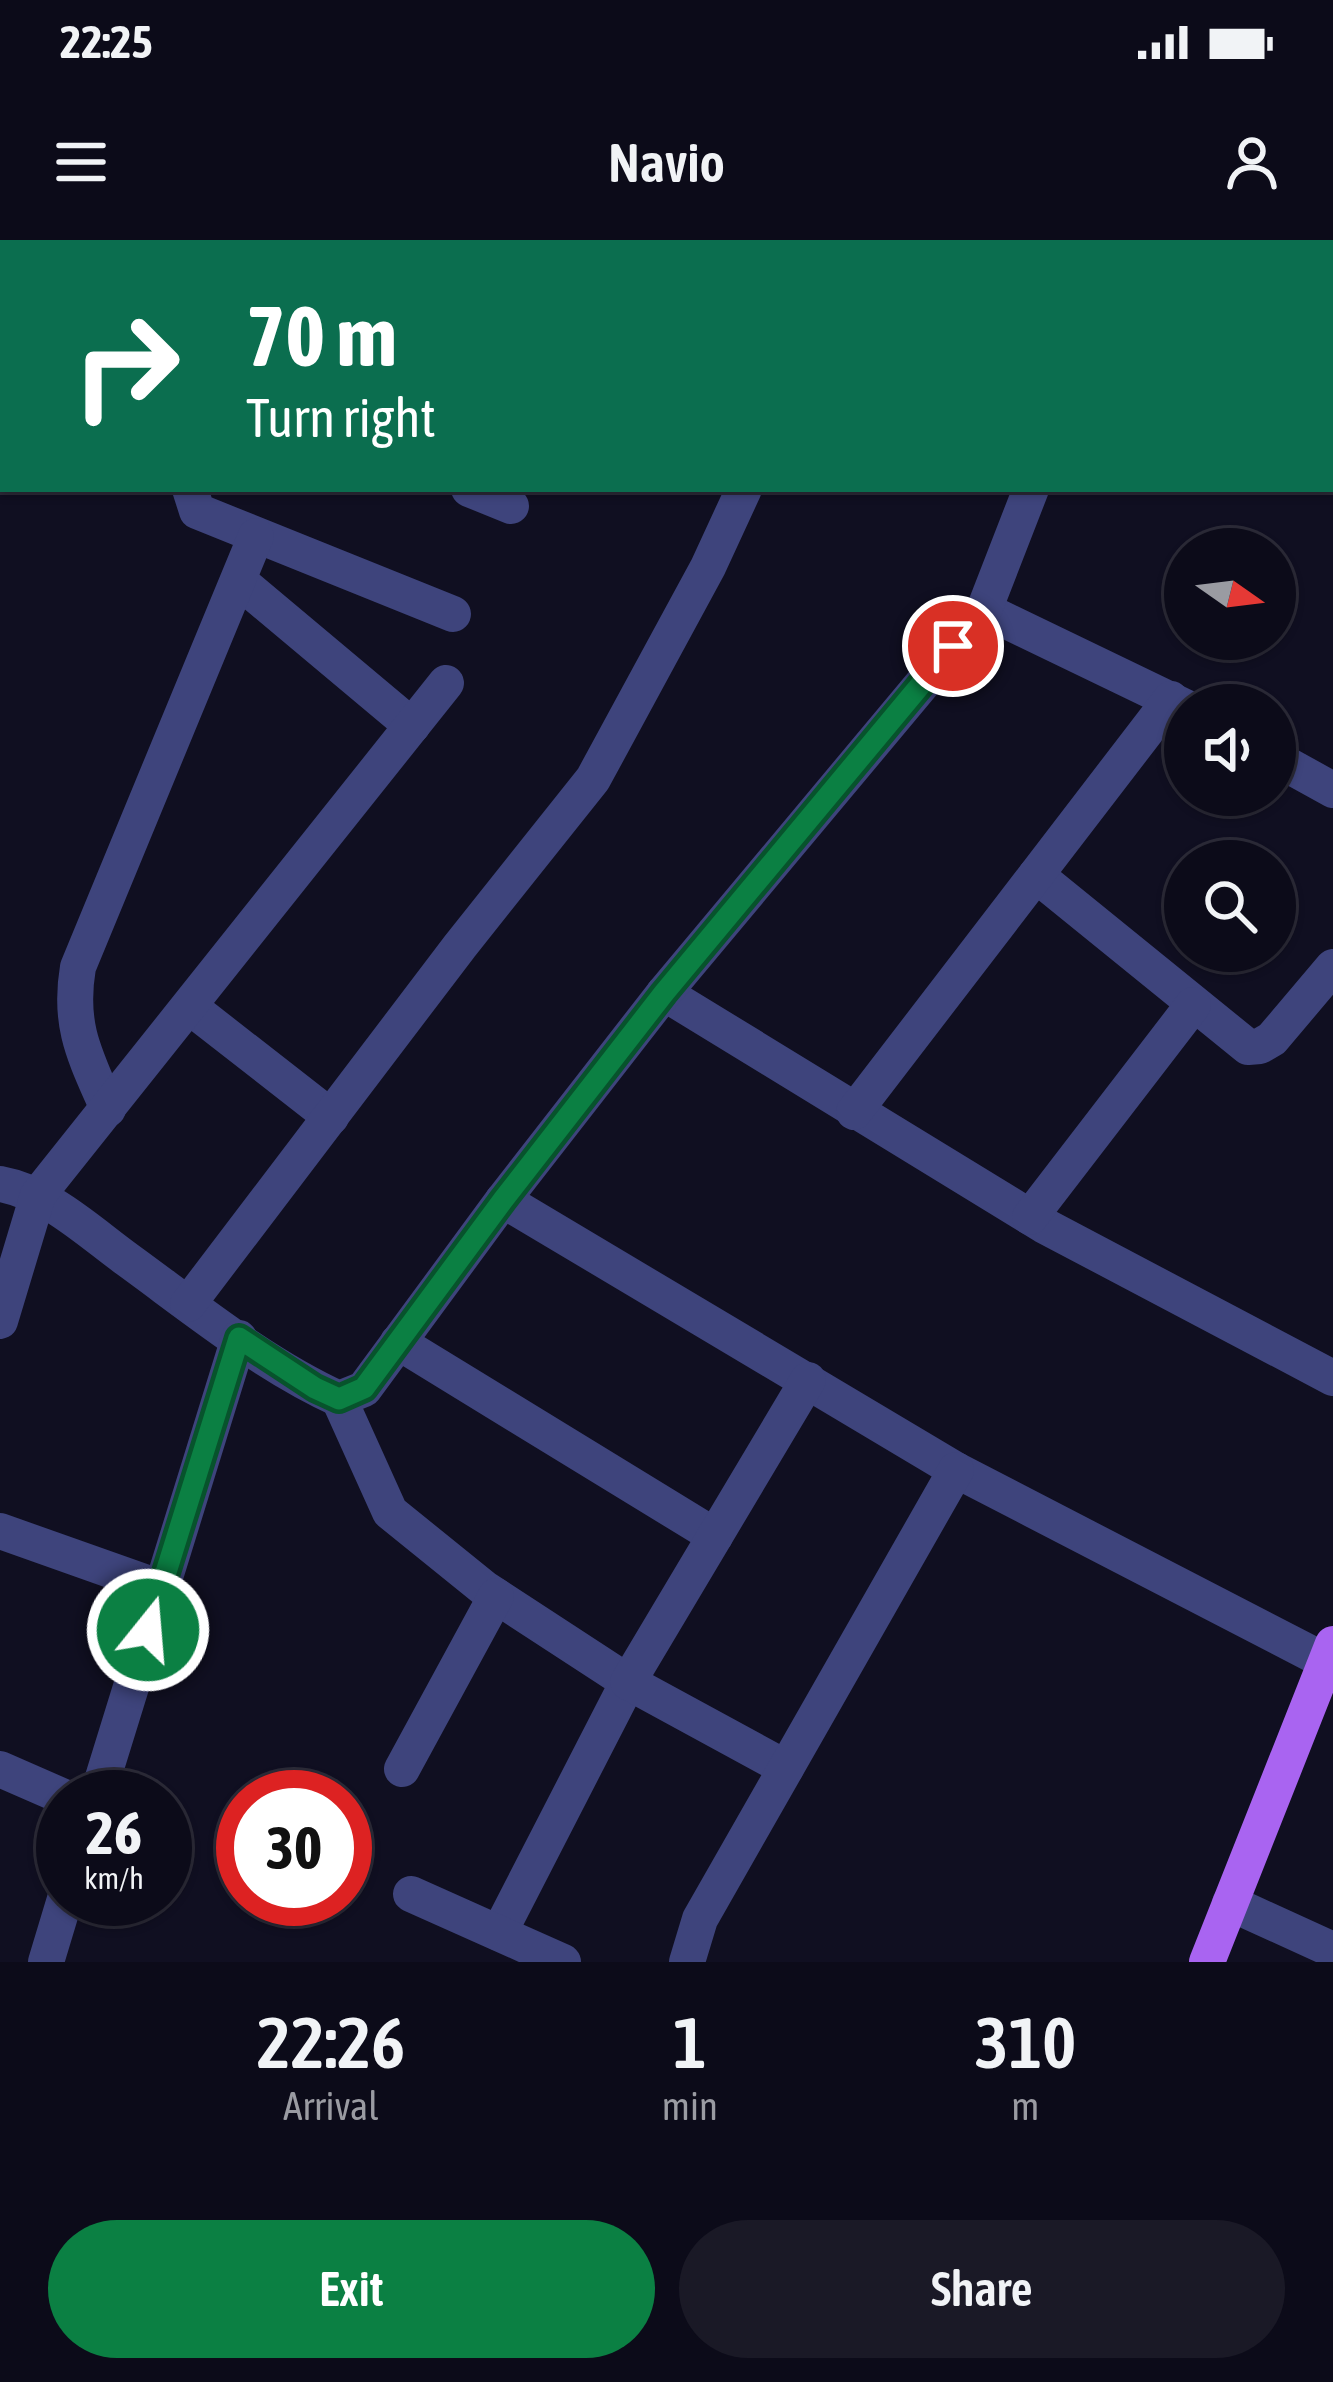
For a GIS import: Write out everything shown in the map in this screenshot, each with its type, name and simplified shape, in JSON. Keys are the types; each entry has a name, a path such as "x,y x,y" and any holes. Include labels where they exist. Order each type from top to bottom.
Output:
{"main road":[{"path":"1207,1962 1329,1653"}],"street":[{"path":"191,492 197,511 453,614"},
{"path":"476,492 511,506"},
{"path":"188,1304 593,779 708,567 743,492"},
{"path":"339,1399 364,1388 664,993 984,610 1030,492"},
{"path":"108,1109 76,1034 73,1000 78,968 256,536"},
{"path":"238,581 412,726"},
{"path":"984,610 1164,695"},
{"path":"0,1321 38,1195 446,683"},
{"path":"854,1112 1036,875 1164,719"},
{"path":"1296,770 1333,790"},
{"path":"1036,875 1248,1047 1272,1039 1333,967"},
{"path":"664,993 1030,1217 1333,1378"},
{"path":"1030,1217 1193,1005"},
{"path":"190,1007 331,1117"},
{"path":"0,1184 38,1195 188,1304 339,1399 390,1512 496,1596 628,1682 786,1768"},
{"path":"503,1200 956,1470 1329,1653"},
{"path":"105,1770 239,1338"},
{"path":"398,1342 715,1536"},
{"path":"500,1934 628,1682 808,1380"},
{"path":"687,1962 700,1919 956,1470"},
{"path":"0,1531 161,1588"},
{"path":"402,1768 496,1596"},
{"path":"0,1769 36,1785"},
{"path":"411,1894 563,1962"},
{"path":"1230,1903 1333,1949"},
{"path":"46,1962 57,1926"}],"route":[{"path":"148,1630 239,1338 339,1399 364,1388 664,993 953,646"}]}
